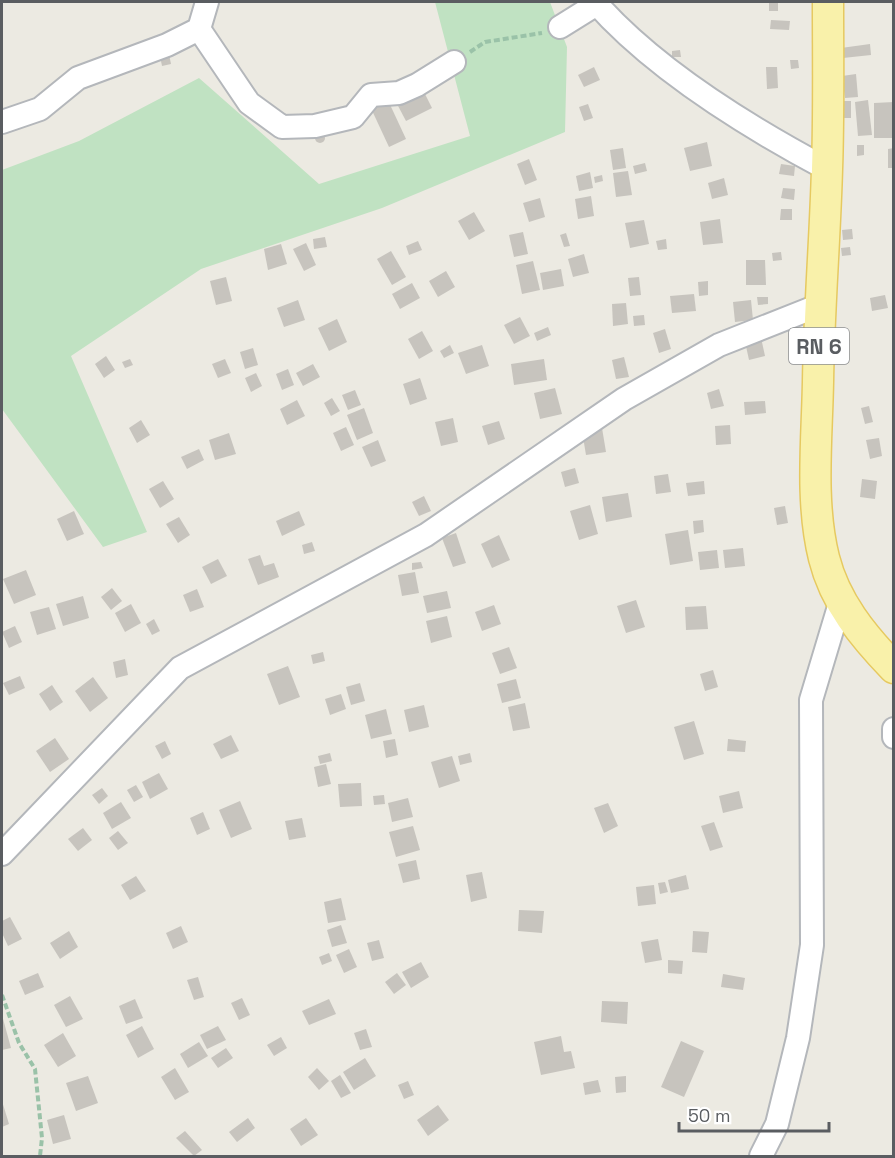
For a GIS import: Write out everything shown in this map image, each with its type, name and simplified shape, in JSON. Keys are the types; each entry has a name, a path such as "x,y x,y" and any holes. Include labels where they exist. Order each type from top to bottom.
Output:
{"main road":[{"name":"RN 6","path":"828,2 827,169 820,305 817,495 824,557 841,600 855,625 894,668"}],"street":[{"path":"2,122 40,109 78,78 167,45 199,29 207,2"},
{"path":"560,27 596,3 641,49 772,140 827,169"},
{"path":"199,29 249,103 282,127 315,126 353,117 371,95 399,93 454,62"},
{"path":"2,854 180,668 426,535 624,399 719,345 820,305"},
{"path":"761,1156 777,1124 788,1081 798,1038 812,945 811,700 841,600"},
{"path":"894,729 894,737"}],"path":[{"path":"454,62 485,42 531,36 560,27"},
{"path":"2,995 19,1043 35,1069 42,1138 40,1156"}],"green space":[{"path":"435,2 550,2 567,47 565,132 382,208 201,269 71,356 147,532 103,547 2,409 2,170 79,141 199,78 319,184 470,136"}],"building":[{"path":"769,2 778,2 778,11 769,11"},
{"path":"771,20 790,21 789,30 770,29"},
{"path":"870,44 871,55 843,58 841,48"},
{"path":"680,50 681,57 672,57 672,51"},
{"path":"169,54 171,64 162,66 160,56"},
{"path":"790,60 798,60 799,68 791,69"},
{"path":"594,67 600,80 584,87 578,75"},
{"path":"766,67 777,67 778,88 767,89"},
{"path":"856,74 858,97 845,98 842,76"},
{"path":"422,88 432,108 406,121 396,102"},
{"path":"386,96 406,139 389,147 369,104"},
{"path":"868,100 872,135 858,136 855,102"},
{"path":"840,101 851,101 851,118 840,118"},
{"path":"894,102 894,138 874,138 874,103"},
{"path":"588,104 593,118 584,121 579,107"},
{"path":"320,133 325,138 320,143 315,138"},
{"path":"707,142 712,166 690,171 684,148"},
{"path":"857,145 864,145 864,155 857,156"},
{"path":"623,148 626,168 613,170 610,150"},
{"path":"894,148 894,168 888,168 888,149"},
{"path":"529,159 537,180 525,185 517,164"},
{"path":"645,163 647,171 635,174 633,166"},
{"path":"781,164 795,166 794,176 779,174"},
{"path":"628,171 632,195 616,197 613,173"},
{"path":"590,172 593,188 579,191 576,176"},
{"path":"602,175 603,181 595,183 594,177"},
{"path":"724,178 728,195 712,199 708,183"},
{"path":"783,188 795,189 794,200 781,198"},
{"path":"591,196 594,216 578,219 575,199"},
{"path":"540,198 545,217 529,222 523,203"},
{"path":"781,209 792,209 792,220 780,220"},
{"path":"474,212 485,231 469,240 458,221"},
{"path":"720,219 723,243 703,245 700,222"},
{"path":"644,220 649,244 630,248 625,223"},
{"path":"852,229 853,239 843,240 842,230"},
{"path":"523,232 528,254 514,257 509,235"},
{"path":"566,233 570,246 564,247 560,235"},
{"path":"325,237 327,247 314,249 313,239"},
{"path":"666,239 667,249 658,250 656,241"},
{"path":"418,241 422,250 409,255 406,246"},
{"path":"306,243 316,265 304,271 293,249"},
{"path":"281,244 287,264 268,270 264,249"},
{"path":"850,247 851,255 842,256 841,248"},
{"path":"391,251 406,277 392,285 377,259"},
{"path":"781,252 782,260 773,261 772,253"},
{"path":"584,254 589,273 573,277 568,259"},
{"path":"746,260 765,260 766,285 746,285"},
{"path":"533,261 540,290 522,294 516,265"},
{"path":"561,269 564,286 543,290 540,273"},
{"path":"446,271 455,287 438,297 429,281"},
{"path":"226,277 232,301 216,305 210,281"},
{"path":"639,277 641,295 630,296 628,278"},
{"path":"708,281 708,295 699,296 698,282"},
{"path":"412,283 420,298 400,309 392,294"},
{"path":"694,294 696,311 672,313 670,296"},
{"path":"885,295 888,308 872,311 870,298"},
{"path":"757,297 768,297 768,304 758,305"},
{"path":"298,300 305,320 284,327 277,308"},
{"path":"751,300 753,320 735,322 733,302"},
{"path":"626,303 628,324 613,326 612,304"},
{"path":"644,315 645,325 634,326 633,316"},
{"path":"520,317 530,336 514,344 504,325"},
{"path":"337,319 347,342 329,351 318,328"},
{"path":"548,327 551,335 537,341 534,333"},
{"path":"665,329 671,349 659,353 653,333"},
{"path":"422,331 433,351 419,359 408,339"},
{"path":"760,333 765,356 749,360 744,337"},
{"path":"450,345 454,353 444,358 440,351"},
{"path":"482,345 489,366 466,374 458,353"},
{"path":"253,348 258,365 245,369 240,352"},
{"path":"106,356 115,370 104,378 95,364"},
{"path":"624,357 629,377 616,379 612,360"},
{"path":"130,359 133,365 125,368 122,362"},
{"path":"225,359 231,373 218,378 212,364"},
{"path":"544,359 547,380 514,385 511,364"},
{"path":"313,364 320,377 303,386 296,373"},
{"path":"288,369 294,385 282,390 276,374"},
{"path":"256,373 262,386 251,392 245,378"},
{"path":"420,378 427,399 410,405 403,384"},
{"path":"555,388 562,414 540,419 534,393"},
{"path":"719,389 724,406 711,409 707,393"},
{"path":"355,390 361,405 348,410 342,395"},
{"path":"332,398 340,411 331,416 324,403"},
{"path":"297,400 305,416 287,425 280,409"},
{"path":"765,401 766,413 745,415 744,402"},
{"path":"869,406 873,422 865,424 861,408"},
{"path":"364,408 373,433 357,440 347,415"},
{"path":"453,418 458,442 441,446 435,422"},
{"path":"141,420 150,435 137,443 129,428"},
{"path":"499,421 505,439 488,445 482,426"},
{"path":"730,425 731,444 716,445 715,426"},
{"path":"346,427 354,445 341,451 333,433"},
{"path":"602,428 606,452 586,455 582,431"},
{"path":"229,433 236,454 215,460 209,440"},
{"path":"879,438 882,456 870,459 866,440"},
{"path":"378,440 386,461 371,467 362,447"},
{"path":"199,449 204,460 187,469 181,457"},
{"path":"575,468 579,483 565,487 561,472"},
{"path":"668,474 671,492 656,494 654,476"},
{"path":"862,479 877,481 875,499 860,497"},
{"path":"163,481 174,499 160,508 149,489"},
{"path":"704,481 705,494 688,496 686,483"},
{"path":"628,493 632,517 606,522 602,497"},
{"path":"424,496 431,511 419,516 412,502"},
{"path":"590,505 598,534 579,540 570,511"},
{"path":"785,506 788,523 777,525 774,508"},
{"path":"74,511 84,534 67,541 57,519"},
{"path":"299,511 305,525 282,536 276,521"},
{"path":"179,517 190,535 178,543 166,524"},
{"path":"703,520 704,532 694,534 693,521"},
{"path":"688,530 693,561 670,565 665,534"},
{"path":"456,533 466,563 453,567 442,538"},
{"path":"499,535 510,560 492,568 481,544"},
{"path":"312,542 315,551 304,554 302,545"},
{"path":"743,548 745,566 725,568 723,550"},
{"path":"717,550 719,568 700,570 698,552"},
{"path":"260,555 264,566 274,563 279,577 258,585 248,559"},
{"path":"218,559 227,576 211,584 202,567"},
{"path":"421,562 423,568 412,570 412,563"},
{"path":"26,570 36,595 14,604 3,579"},
{"path":"415,572 419,593 402,596 398,575"},
{"path":"112,588 122,601 111,610 101,597"},
{"path":"197,589 204,607 190,612 183,595"},
{"path":"447,591 451,608 427,613 423,596"},
{"path":"83,596 89,618 63,626 56,604"},
{"path":"636,600 645,627 626,633 617,606"},
{"path":"131,604 141,623 125,632 115,613"},
{"path":"494,605 501,624 482,631 475,612"},
{"path":"706,606 708,629 686,630 685,607"},
{"path":"49,607 56,629 37,635 30,612"},
{"path":"447,616 452,637 431,643 426,621"},
{"path":"154,619 160,631 152,635 146,624"},
{"path":"15,626 22,642 9,648 2,632"},
{"path":"509,647 517,668 500,674 492,653"},
{"path":"323,652 325,661 313,664 311,655"},
{"path":"125,659 128,675 116,678 113,662"},
{"path":"288,666 300,697 279,705 267,674"},
{"path":"713,670 718,687 705,691 700,674"},
{"path":"20,676 25,688 9,695 3,683"},
{"path":"93,677 108,698 90,712 75,691"},
{"path":"516,679 521,698 502,703 497,684"},
{"path":"360,683 365,701 351,705 346,687"},
{"path":"52,685 63,702 50,711 39,694"},
{"path":"341,694 346,709 330,715 325,699"},
{"path":"525,703 530,728 513,731 508,707"},
{"path":"424,705 429,727 409,732 404,710"},
{"path":"386,709 392,734 371,739 365,715"},
{"path":"694,721 704,754 684,760 674,727"},
{"path":"231,735 239,751 221,759 213,744"},
{"path":"55,738 69,759 50,772 36,751"},
{"path":"395,739 398,755 386,758 383,741"},
{"path":"728,739 746,741 745,752 727,751"},
{"path":"165,741 171,754 162,759 155,746"},
{"path":"330,753 332,761 320,764 318,756"},
{"path":"470,753 472,762 460,765 458,756"},
{"path":"452,756 460,781 439,788 431,762"},
{"path":"326,764 331,784 318,787 314,767"},
{"path":"159,773 168,789 150,799 142,782"},
{"path":"361,783 362,806 340,807 338,784"},
{"path":"136,785 143,797 134,802 127,790"},
{"path":"102,788 108,796 99,804 92,795"},
{"path":"739,791 743,808 723,813 719,796"},
{"path":"384,795 385,804 374,805 373,796"},
{"path":"408,798 413,817 392,822 388,803"},
{"path":"240,801 252,829 231,838 219,810"},
{"path":"121,802 131,818 112,829 103,813"},
{"path":"608,803 618,826 604,833 594,808"},
{"path":"203,812 210,829 197,835 190,818"},
{"path":"302,818 306,837 289,840 285,821"},
{"path":"714,822 723,847 710,851 701,826"},
{"path":"413,826 420,850 396,857 389,832"},
{"path":"83,828 92,840 78,851 68,839"},
{"path":"118,831 128,843 118,850 109,838"},
{"path":"416,860 420,879 403,883 398,864"},
{"path":"482,872 487,898 471,902 466,875"},
{"path":"686,875 689,889 671,893 668,880"},
{"path":"136,876 146,891 130,900 121,885"},
{"path":"665,882 668,892 660,894 658,883"},
{"path":"654,885 656,904 638,906 636,887"},
{"path":"341,898 346,920 328,923 324,902"},
{"path":"519,910 544,911 542,933 518,931"},
{"path":"10,917 22,939 8,946 2,933 2,921"},
{"path":"341,925 347,943 332,947 327,930"},
{"path":"181,926 188,942 173,949 166,933"},
{"path":"69,931 78,947 60,959 50,943"},
{"path":"693,931 709,932 707,953 692,952"},
{"path":"658,939 662,960 645,963 641,942"},
{"path":"379,940 384,958 372,961 367,943"},
{"path":"349,949 357,967 344,973 336,955"},
{"path":"329,953 332,961 322,965 319,957"},
{"path":"668,960 683,961 682,974 668,973"},
{"path":"421,962 429,977 411,988 402,972"},
{"path":"38,973 44,987 25,995 19,981"},
{"path":"397,973 406,985 394,994 385,982"},
{"path":"723,974 745,978 743,990 721,987"},
{"path":"198,977 204,997 194,1000 187,980"},
{"path":"70,996 83,1019 66,1027 54,1005"},
{"path":"242,998 250,1015 239,1020 231,1003"},
{"path":"135,999 143,1018 126,1024 119,1006"},
{"path":"329,999 336,1014 309,1025 302,1011"},
{"path":"602,1001 628,1002 627,1024 601,1022"},
{"path":"2,1015 11,1048 2,1050"},
{"path":"142,1026 154,1049 138,1058 126,1035"},
{"path":"218,1026 226,1040 207,1049 200,1035"},
{"path":"366,1029 372,1047 360,1050 354,1033"},
{"path":"63,1033 76,1056 58,1067 44,1045"},
{"path":"561,1036 564,1052 571,1051 575,1068 541,1075 534,1042"},
{"path":"281,1037 287,1048 274,1056 267,1045"},
{"path":"681,1041 704,1051 684,1097 661,1087"},
{"path":"199,1042 208,1056 188,1068 180,1054"},
{"path":"226,1048 233,1058 218,1068 211,1058"},
{"path":"365,1058 376,1076 354,1090 343,1072"},
{"path":"175,1068 189,1092 175,1100 161,1077"},
{"path":"317,1068 329,1081 319,1090 308,1077"},
{"path":"340,1075 351,1093 341,1098 331,1081"},
{"path":"88,1076 98,1103 76,1111 66,1083"},
{"path":"626,1076 626,1092 616,1093 615,1077"},
{"path":"598,1080 601,1092 585,1095 583,1083"},
{"path":"408,1081 414,1095 404,1099 398,1085"},
{"path":"2,1101 9,1124 2,1127"},
{"path":"438,1105 449,1120 428,1136 417,1120"},
{"path":"64,1115 71,1139 53,1144 47,1120"},
{"path":"248,1118 255,1128 237,1142 229,1132"},
{"path":"306,1118 318,1135 301,1146 290,1129"},
{"path":"185,1131 202,1150 194,1156 176,1138"}]}
